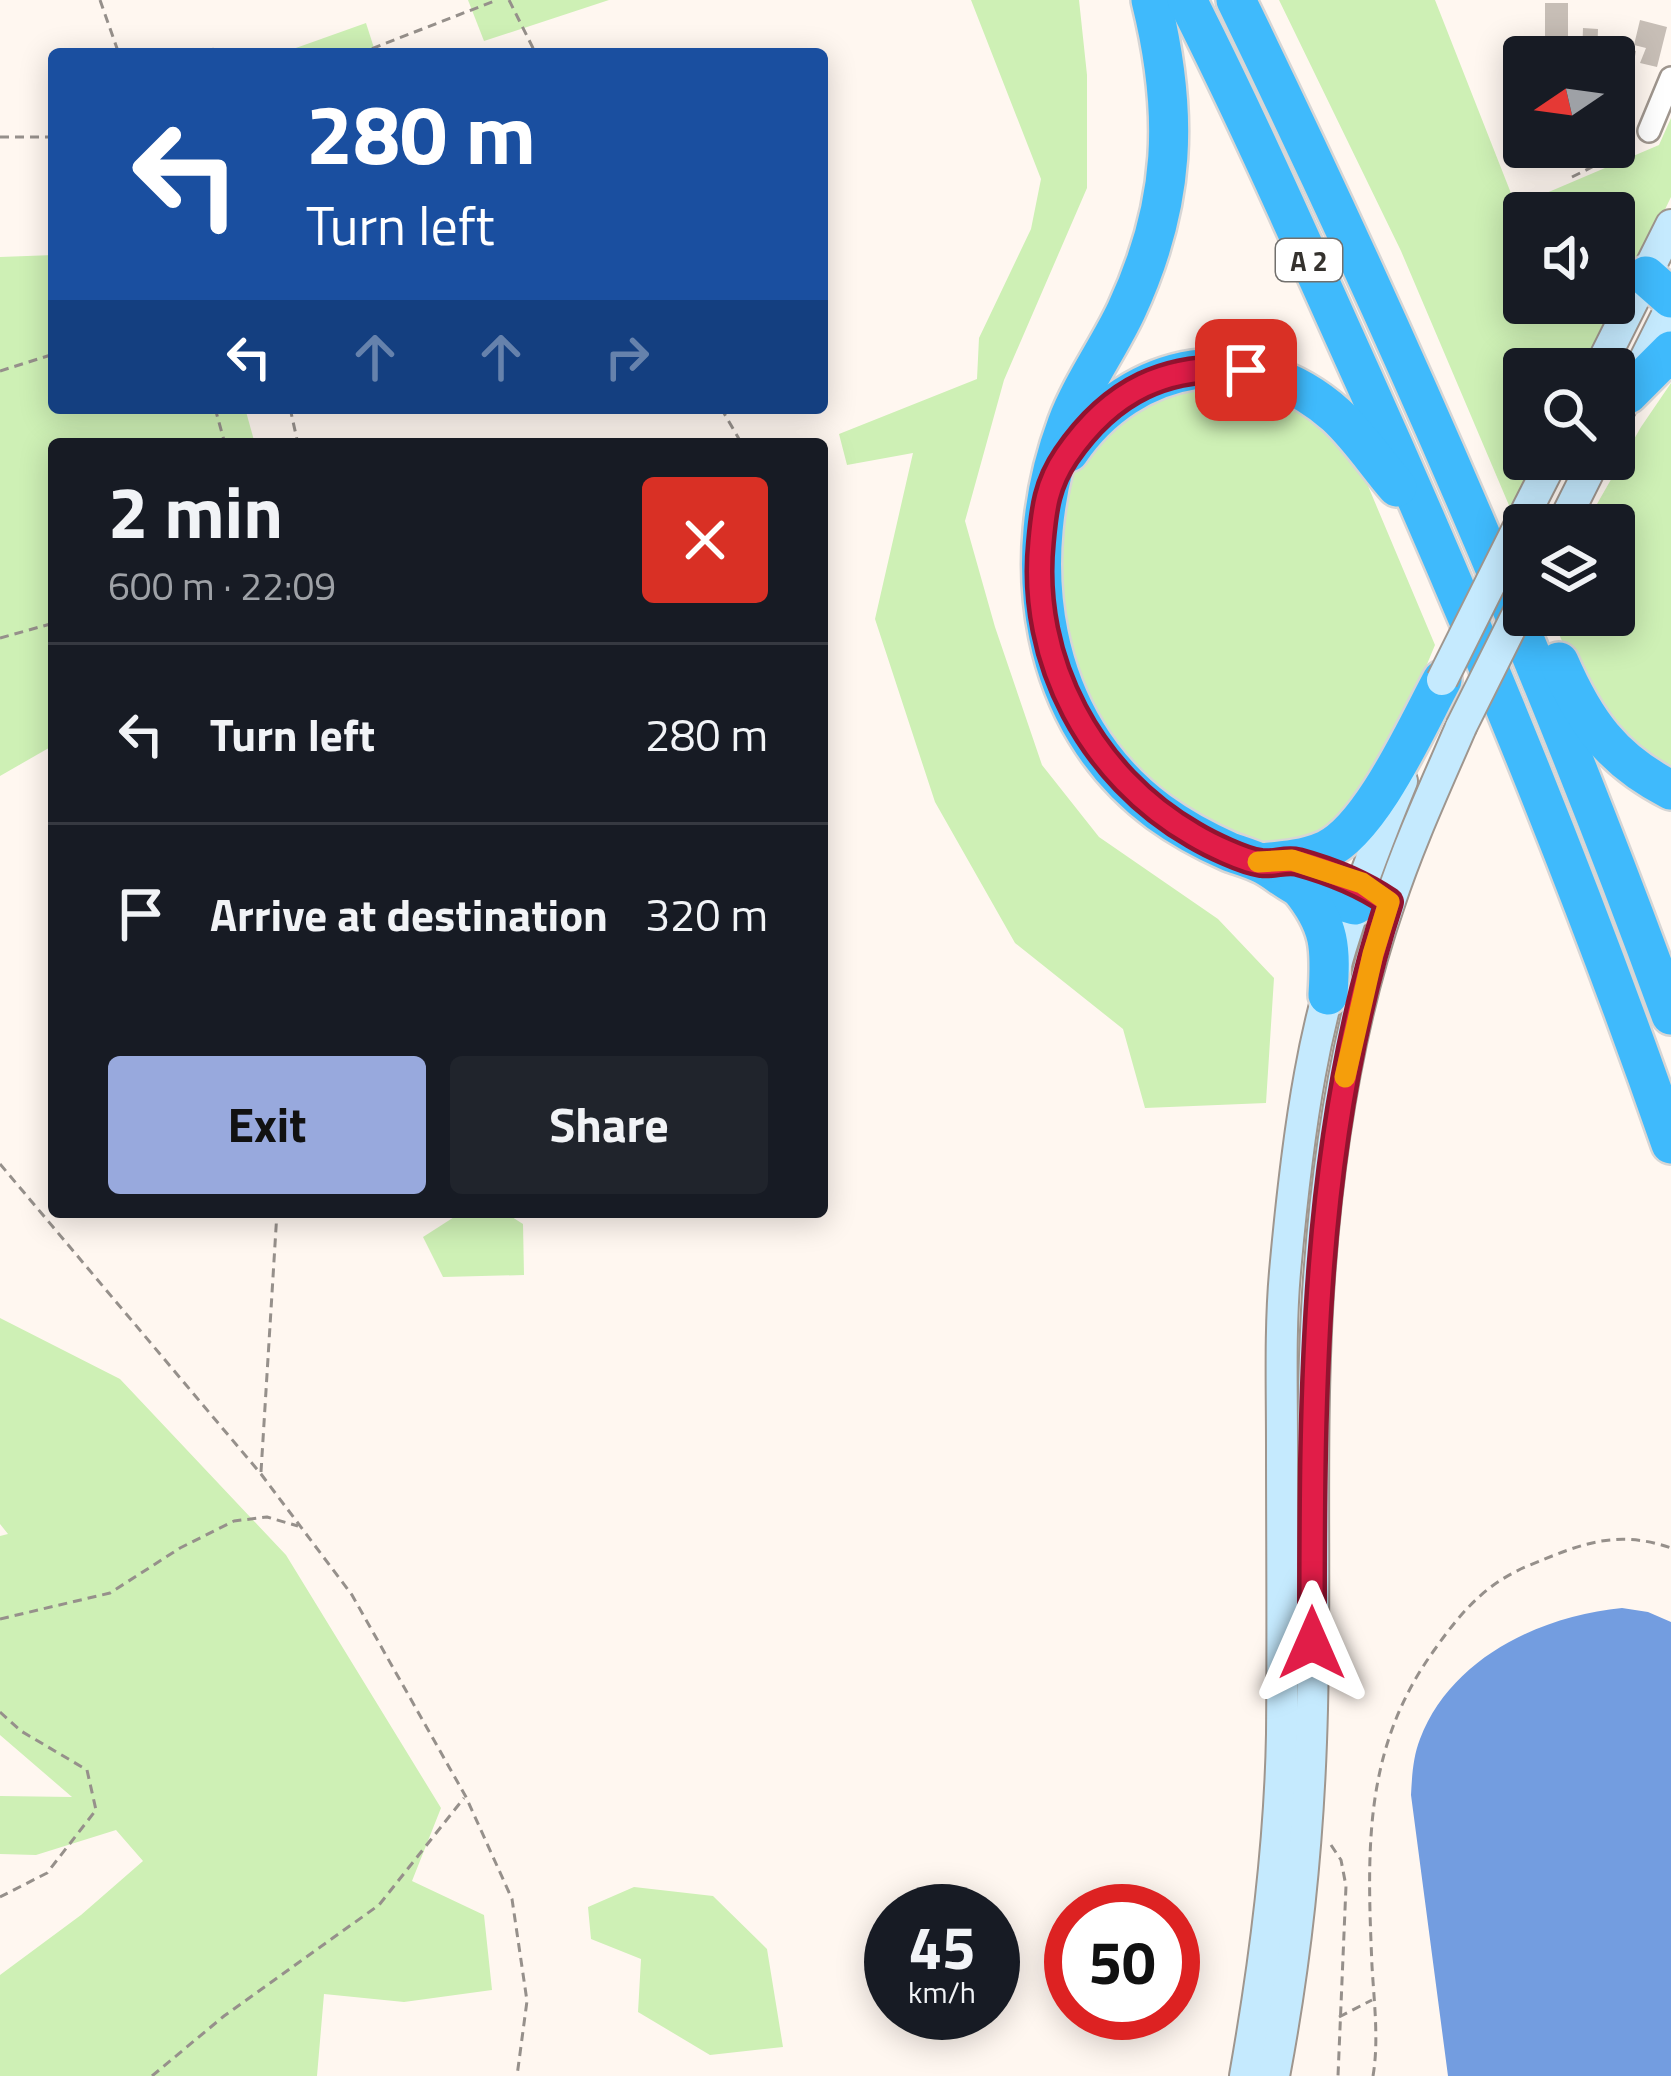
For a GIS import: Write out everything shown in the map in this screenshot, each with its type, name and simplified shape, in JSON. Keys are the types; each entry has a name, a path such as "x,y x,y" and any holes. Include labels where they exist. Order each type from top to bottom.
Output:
{"highway":[{"path":"1151,0 1170,110 1167,177 1144,269 1067,423 1052,476 1040,554 1053,658 1077,719 1101,755 1157,811 1196,836 1369,897"},
{"name":"A 2","path":"1186,0 1330,303 1485,656 1671,1144"},
{"name":"A 2","path":"1237,0 1503,564"},
{"path":"1635,388 1671,351"},
{"path":"1052,476 1078,438 1130,392 1161,376 1188,370 1246,370 1279,380 1337,416 1427,522"},
{"name":"A 2","path":"1532,636 1671,1015"},
{"path":"1547,636 1597,733 1624,761 1671,790"},
{"path":"1284,870 1349,834 1369,812 1442,680"},
{"path":"1284,870 1318,910 1327,932 1331,952 1328,995"}],"main road":[{"path":"1635,361 1663,286 1671,224"},
{"path":"1635,374 1671,307"},
{"path":"1245,2076 1268,1925 1282,1738 1285,1275 1310,1070 1328,995 1369,897 1442,680 1542,480"},
{"path":"1274,2076 1298,1928 1307,1818 1319,1276 1345,1078 1373,954 1369,897 1416,829 1503,624"}],"street":[{"path":"1649,131 1671,78"}],"path":[{"path":"100,0 117,48"},
{"path":"373,48 497,0"},
{"path":"509,0 533,48"},
{"path":"1571,177 1631,149 1649,131"},
{"path":"0,137 48,137"},
{"path":"0,371 48,356"},
{"path":"0,638 48,625"},
{"path":"0,1164 261,1474 352,1595 466,1797 512,1899 527,2001 517,2076"},
{"path":"261,1474 277,1218"},
{"path":"0,1618 110,1593 180,1548 234,1521 267,1517 299,1526"},
{"path":"1373,2076 1368,1867 1374,1801 1390,1734 1416,1675 1457,1619 1505,1576 1605,1539 1630,1538 1671,1548"},
{"path":"0,1712 21,1731 87,1770 96,1810 47,1873 0,1898"},
{"path":"152,2076 224,2016 379,1905 466,1797"},
{"path":"1327,1834 1341,1860 1346,1886 1338,2076"},
{"path":"1340,2017 1374,1999"}],"green space":[{"path":"468,0 609,0 484,41"},
{"path":"971,0 1079,0 1087,75 1087,188 1004,380 965,521 1042,765 1099,837 1218,919 1274,978 1266,1103 1145,1108 1123,1029 1015,943 935,802 875,619 913,453 847,465 839,434 977,379 979,338 1031,229 1041,179"},
{"path":"1279,0 1435,0 1510,192 1503,192 1503,324 1610,324 1598,348 1503,348 1503,480 1527,480 1514,504 1508,504 1401,251"},
{"path":"366,23 374,48 296,48"},
{"path":"1671,118 1671,197 1635,272 1635,192 1549,192 1605,168 1635,168 1635,155 1659,145"},
{"path":"48,255 48,414 247,414 253,438 48,438 48,748 0,776 0,257"},
{"path":"1218,376 1310,408 1363,474 1435,645 1387,751 1354,803 1317,836 1272,850 1163,804 1069,678 1053,514 1083,444 1111,417"},
{"path":"1671,383 1671,781 1649,769 1581,686 1560,636 1635,636 1635,504 1597,504 1611,480 1635,480 1635,438"},
{"path":"453,1218 514,1218 523,1224 524,1275 443,1277 423,1237"},
{"path":"0,1318 120,1379 286,1555 441,1808 412,1881 484,1915 492,1990 404,2002 324,1994 317,2076 0,2076 0,1975 143,1861 116,1830 36,1855 0,1854 0,1796 72,1797 0,1735 0,1536 8,1534 0,1524"},
{"path":"634,1887 713,1896 767,1949 783,2047 710,2055 638,2012 641,1959 591,1939 588,1907"}],"water":[{"path":"1622,1608 1671,1622 1671,2076 1448,2076 1411,1795 1420,1739 1453,1685 1502,1646 1560,1620"}],"building":[{"path":"1545,3 1568,3 1568,36 1545,36"},
{"path":"1640,20 1667,27 1657,67 1640,63 1646,48 1635,45"},
{"path":"1583,28 1598,29 1598,36 1583,36"}],"slow traffic":[{"path":"1258,862 1292,860 1362,883 1389,902 1345,1077"}],"route":[{"path":"1246,370 1215,368 1161,376 1107,409 1078,438 1052,476 1044,511 1041,590 1060,681 1077,719 1128,786 1196,836 1261,863 1292,860 1362,883 1389,902 1345,1078 1323,1237 1315,1358 1312,1643"}]}
